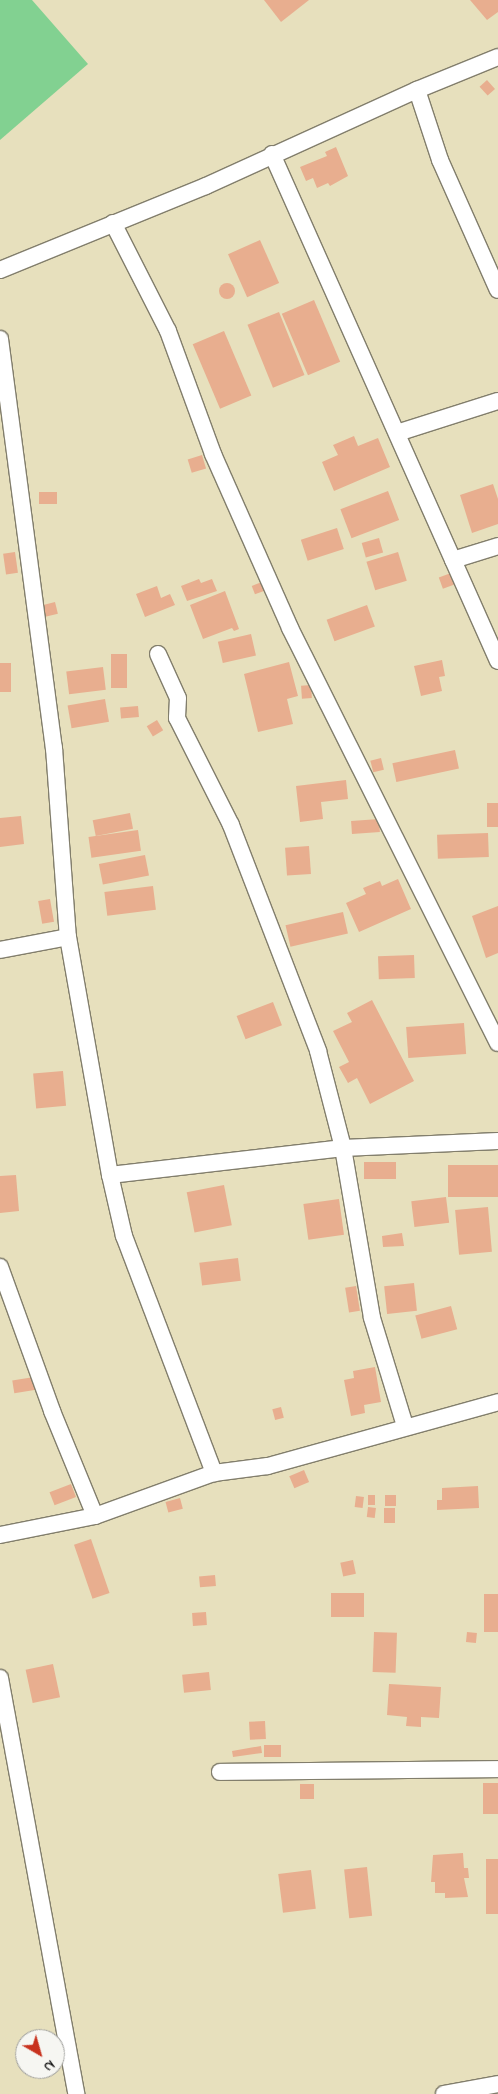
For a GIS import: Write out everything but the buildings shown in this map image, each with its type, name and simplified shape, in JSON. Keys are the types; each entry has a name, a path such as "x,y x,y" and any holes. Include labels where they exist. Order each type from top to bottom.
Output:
{"street":[{"path":"0,270 206,186 272,154 416,90 498,57"},
{"path":"416,90 440,160 498,290"},
{"path":"272,154 498,661"},
{"path":"113,223 168,331 213,454 290,628 498,1043"},
{"path":"0,339 54,748 68,937 110,1175 124,1236 214,1473"},
{"path":"397,433 498,401"},
{"path":"453,560 498,546"},
{"path":"158,654 178,698 177,718 231,825 280,948 318,1051 343,1148 372,1318 405,1426"},
{"path":"0,950 68,937"},
{"path":"110,1175 343,1148 498,1141"},
{"path":"0,1268 52,1410 96,1516"},
{"path":"0,1535 96,1516 214,1473 268,1466 405,1426 498,1402"},
{"path":"0,1678 76,2094"},
{"path":"220,1772 498,1769"},
{"path":"444,2094 498,2084"}],"green space":[{"path":"0,0 32,0 88,64 0,140"}]}
